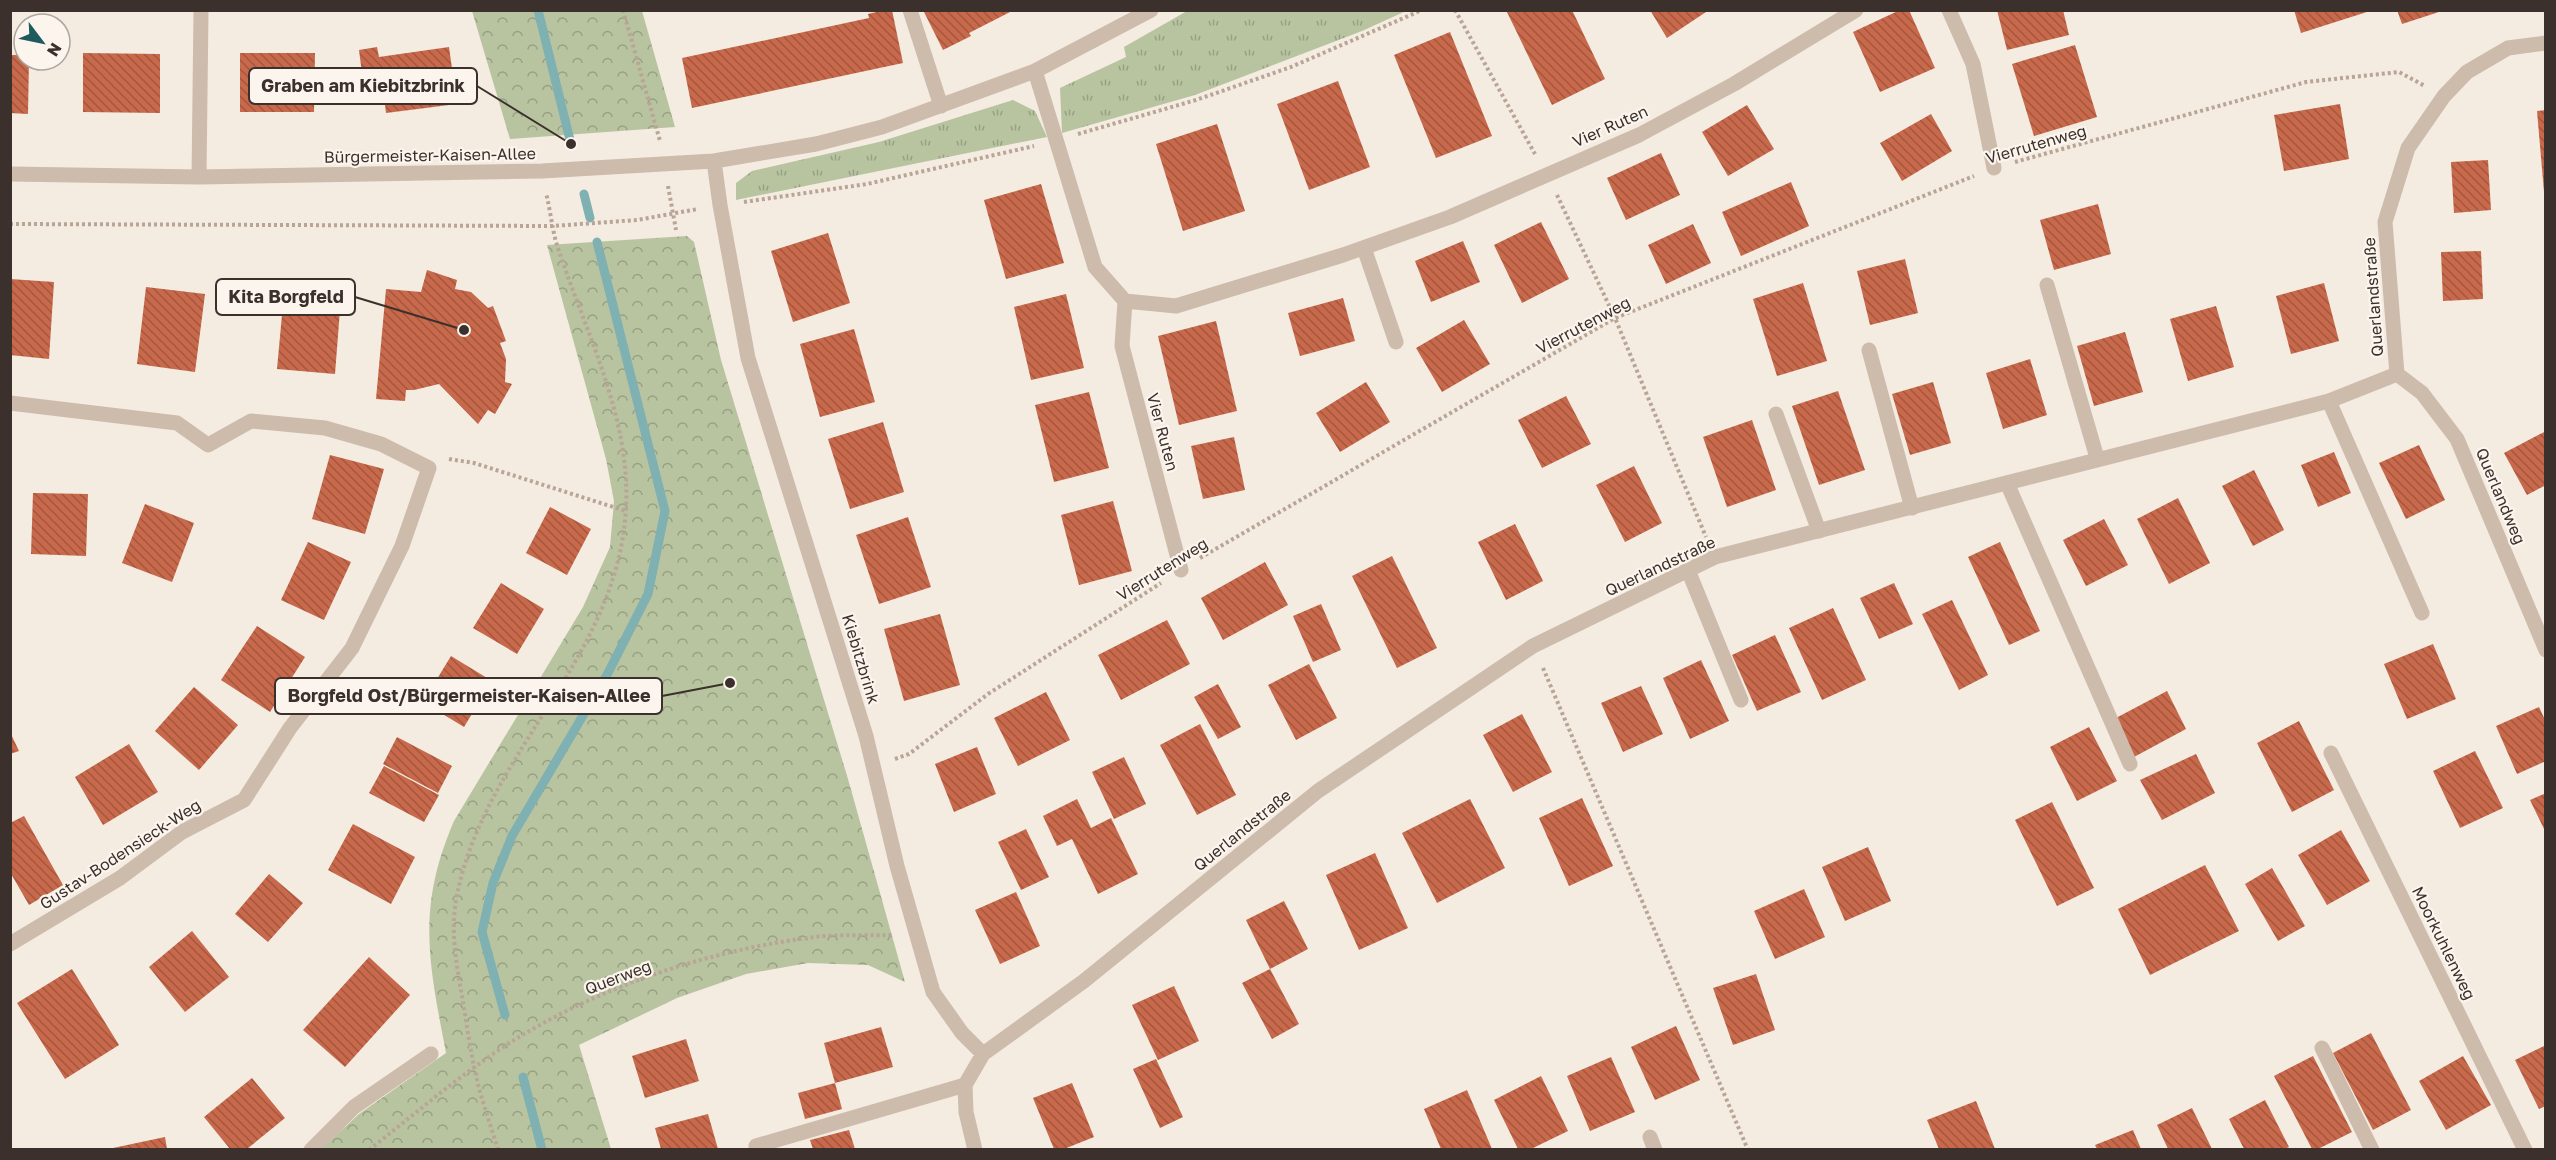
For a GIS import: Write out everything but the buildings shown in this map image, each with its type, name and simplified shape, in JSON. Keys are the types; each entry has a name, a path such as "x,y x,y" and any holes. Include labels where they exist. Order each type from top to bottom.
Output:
{"street":[{"path":"199,177 201,10"},
{"path":"910,10 942,106"},
{"name":"Bürgermeister-Kaisen-Allee","path":"10,174 199,177 542,171 714,160 816,144 882,127 1035,71 1151,10"},
{"name":"Vier Ruten","path":"1180,570 1122,346 1125,301 1176,306 1364,248 1450,217 1546,173 1639,135 1734,84 1856,10"},
{"path":"1949,10 1973,64 1994,168"},
{"name":"Querlandstraße","path":"983,1054 1084,981 1318,791 1533,646 1715,557 1912,508 2097,458 2329,401 2397,374 2385,222 2408,148 2444,96 2467,72 2508,48 2546,44"},
{"path":"1035,71 1095,267 1125,301"},
{"name":"Kiebitzbrink","path":"714,160 748,358 875,767 897,866 933,993 962,1033 983,1054"},
{"path":"1364,248 1396,342"},
{"path":"2047,285 2097,458"},
{"path":"1869,350 1912,508"},
{"name":"Querlandweg","path":"2397,374 2422,393 2457,439 2546,650"},
{"path":"2329,401 2422,613"},
{"path":"10,403 177,423 207,445 251,421 325,428 381,444 429,468"},
{"path":"1776,414 1819,531"},
{"name":"Gustav-Bodensieck-Weg","path":"10,944 120,878 182,832 244,800 290,728 352,648 402,546 429,468"},
{"path":"2007,483 2130,764"},
{"path":"1688,570 1741,700"},
{"name":"Moorkuhlenweg","path":"2331,753 2525,1149"},
{"path":"2322,1048 2372,1149"},
{"path":"311,1149 354,1107 431,1054"},
{"path":"975,1149 966,1112 965,1085 983,1054"},
{"path":"756,1146 965,1085"}],"path":[{"path":"623,10 659,135 676,230"},
{"path":"1455,10 1546,173 1615,318 1715,557"},
{"name":"Vierrutenweg","path":"875,767 909,754 988,694 1180,570 1615,318 1994,168 2306,82 2399,72 2444,96"},
{"path":"498,1149 474,1068 453,943 457,896 470,850 495,798 522,749 584,651 610,593 620,556 626,511 624,461 614,414 555,239 542,171"},
{"path":"10,224 553,226 673,214 720,205"},
{"path":"429,468 450,458 474,463 626,511"},
{"path":"1533,646 1748,1149"},
{"name":"Querweg","path":"369,1149 511,1042 568,1010 634,982 721,954 815,937 917,934"}],"green space":[{"path":"472,11 642,11 675,127 510,139"},
{"path":"1187,11 1406,11 1362,31 1195,95 1062,133 1060,88 1126,57 1124,47"},
{"path":"1013,100 1035,111 1047,137 736,200 736,183 752,171 879,142"},
{"path":"687,236 694,242 721,360 848,779 905,982 868,965 808,963 746,974 677,998 579,1045 611,1149 320,1150 359,1114 446,1053 435,991 429,936 434,882 442,853 454,821 583,607 610,547 614,501 606,459 547,245"}],"waterway":[{"path":"538,10 571,144"},
{"path":"584,194 590,218"},
{"path":"505,1015 482,932 493,883 512,836 608,673 648,594 665,511 597,242"},
{"path":"523,1077 542,1150"}],"place":[{"name":"Graben am Kiebitzbrink","path":"571,144"},
{"name":"Kita Borgfeld","path":"464,330"},
{"name":"Borgfeld Ost/Bürgermeister-Kaisen-Allee","path":"730,683"}]}
